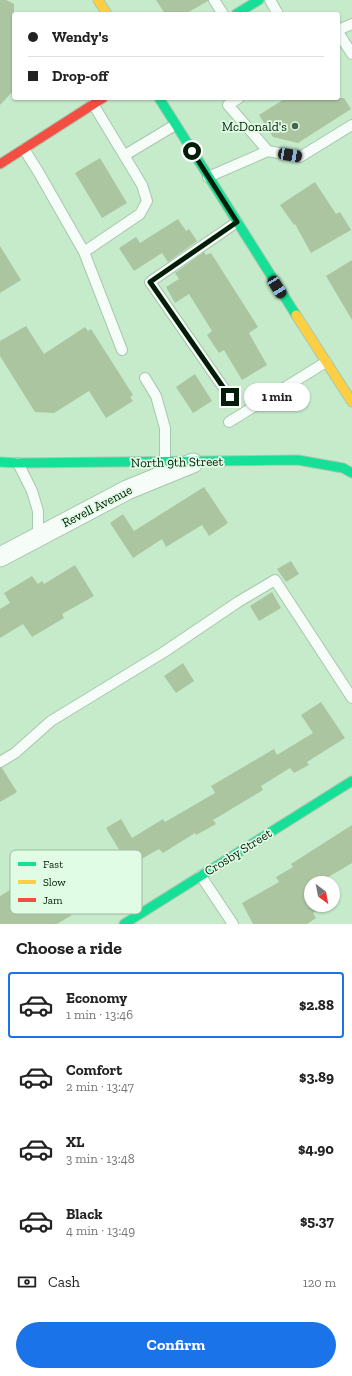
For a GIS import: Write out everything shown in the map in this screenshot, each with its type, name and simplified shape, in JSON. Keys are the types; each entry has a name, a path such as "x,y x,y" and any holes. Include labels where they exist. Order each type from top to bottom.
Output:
{"main road":[{"path":"98,0 105,12"},
{"path":"239,12 259,0"},
{"path":"0,164 100,100"},
{"path":"160,100 352,402"},
{"name":"North 9th Street","path":"0,462 196,462 298,460 343,468 352,473"},
{"name":"Crosby Street","path":"142,913 352,781"},
{"name":"Crosby Street","path":"124,924 140,914"}],"street":[{"name":"Revell Avenue","path":"0,557 127,490 196,462"}],"lane":[{"path":"214,0 222,12"},
{"path":"270,0 277,12"},
{"path":"340,30 352,24"},
{"path":"340,34 352,54"},
{"path":"236,100 228,105 268,151"},
{"path":"84,252 140,214 147,201 142,185 93,104"},
{"path":"125,155 175,125"},
{"path":"208,177 268,151 300,157 352,125"},
{"path":"24,149 84,252 122,350"},
{"path":"230,397 150,282 237,222"},
{"path":"229,422 326,362"},
{"path":"145,378 156,396 165,428 165,462"},
{"path":"18,463 32,492 38,511 38,536"},
{"path":"0,762 15,753 51,721 164,652 238,602 275,580 352,698"},
{"path":"201,876 233,924"}],"building":[{"path":"0,0 6,0 14,4 14,12 12,12 12,92 0,105"},
{"path":"156,0 208,0 189,12 164,12"},
{"name":"McDonald's","path":"340,98 344,98 351,109 298,143 273,137 259,115 283,100 340,100"},
{"path":"100,158 127,203 102,218 75,173"},
{"path":"315,182 336,214 340,212 351,230 311,253 295,224 294,225 280,205"},
{"path":"178,219 186,231 189,229 197,241 168,262 162,253 134,271 119,248 136,237 140,243"},
{"path":"0,246 21,280 0,293"},
{"path":"204,252 206,255 211,253 258,327 249,333 267,365 242,380 224,350 219,353 207,335 212,331 189,294 175,303 166,287 179,279 175,273"},
{"path":"352,260 352,320 326,276"},
{"path":"26,326 44,354 85,327 88,331 91,329 133,395 130,397 133,401 106,418 89,391 54,413 35,412 0,356 0,341"},
{"path":"195,374 212,401 193,413 176,387"},
{"path":"204,487 228,523 209,536 202,525 166,547 162,539 133,558 110,523 123,514 134,531"},
{"path":"291,561 299,574 286,582 277,569"},
{"path":"75,565 94,596 62,614 64,618 32,637 23,624 0,638 0,609 10,603 4,593 32,576 38,584 42,581 44,584"},
{"path":"272,592 281,608 259,621 250,606"},
{"path":"183,663 194,681 176,693 164,676"},
{"path":"321,702 345,738 307,762 309,765 294,773 290,768 261,786 263,790 213,820 216,824 196,835 195,833 163,853 159,849 142,859 142,850 119,850 106,828 121,819 132,838 163,819 165,822 215,793 211,786 274,749 277,755 313,733 301,715"},
{"path":"0,768 2,768 17,792 0,802"},
{"path":"352,825 352,863 330,876 304,876 304,912 315,912 313,913 316,918 307,924 253,924 242,903 279,882 276,877 293,867 291,864"},
{"path":"10,890 10,914 74,914 57,924 0,924 0,896"}],"traffic: fast":[{"path":"239,12 259,0"},
{"path":"160,100 296,315"},
{"path":"0,462 298,460 343,468 352,473"},
{"path":"142,913 352,781"},
{"path":"124,924 140,914"}],"traffic: slow":[{"path":"98,0 106,12"},
{"path":"296,315 352,402"}],"traffic: jam":[{"path":"0,164 100,100"}],"place":[{"name":"McDonald's","path":"295,126"}],"route":[{"path":"192,151 237,222 150,282 230,397"}]}
